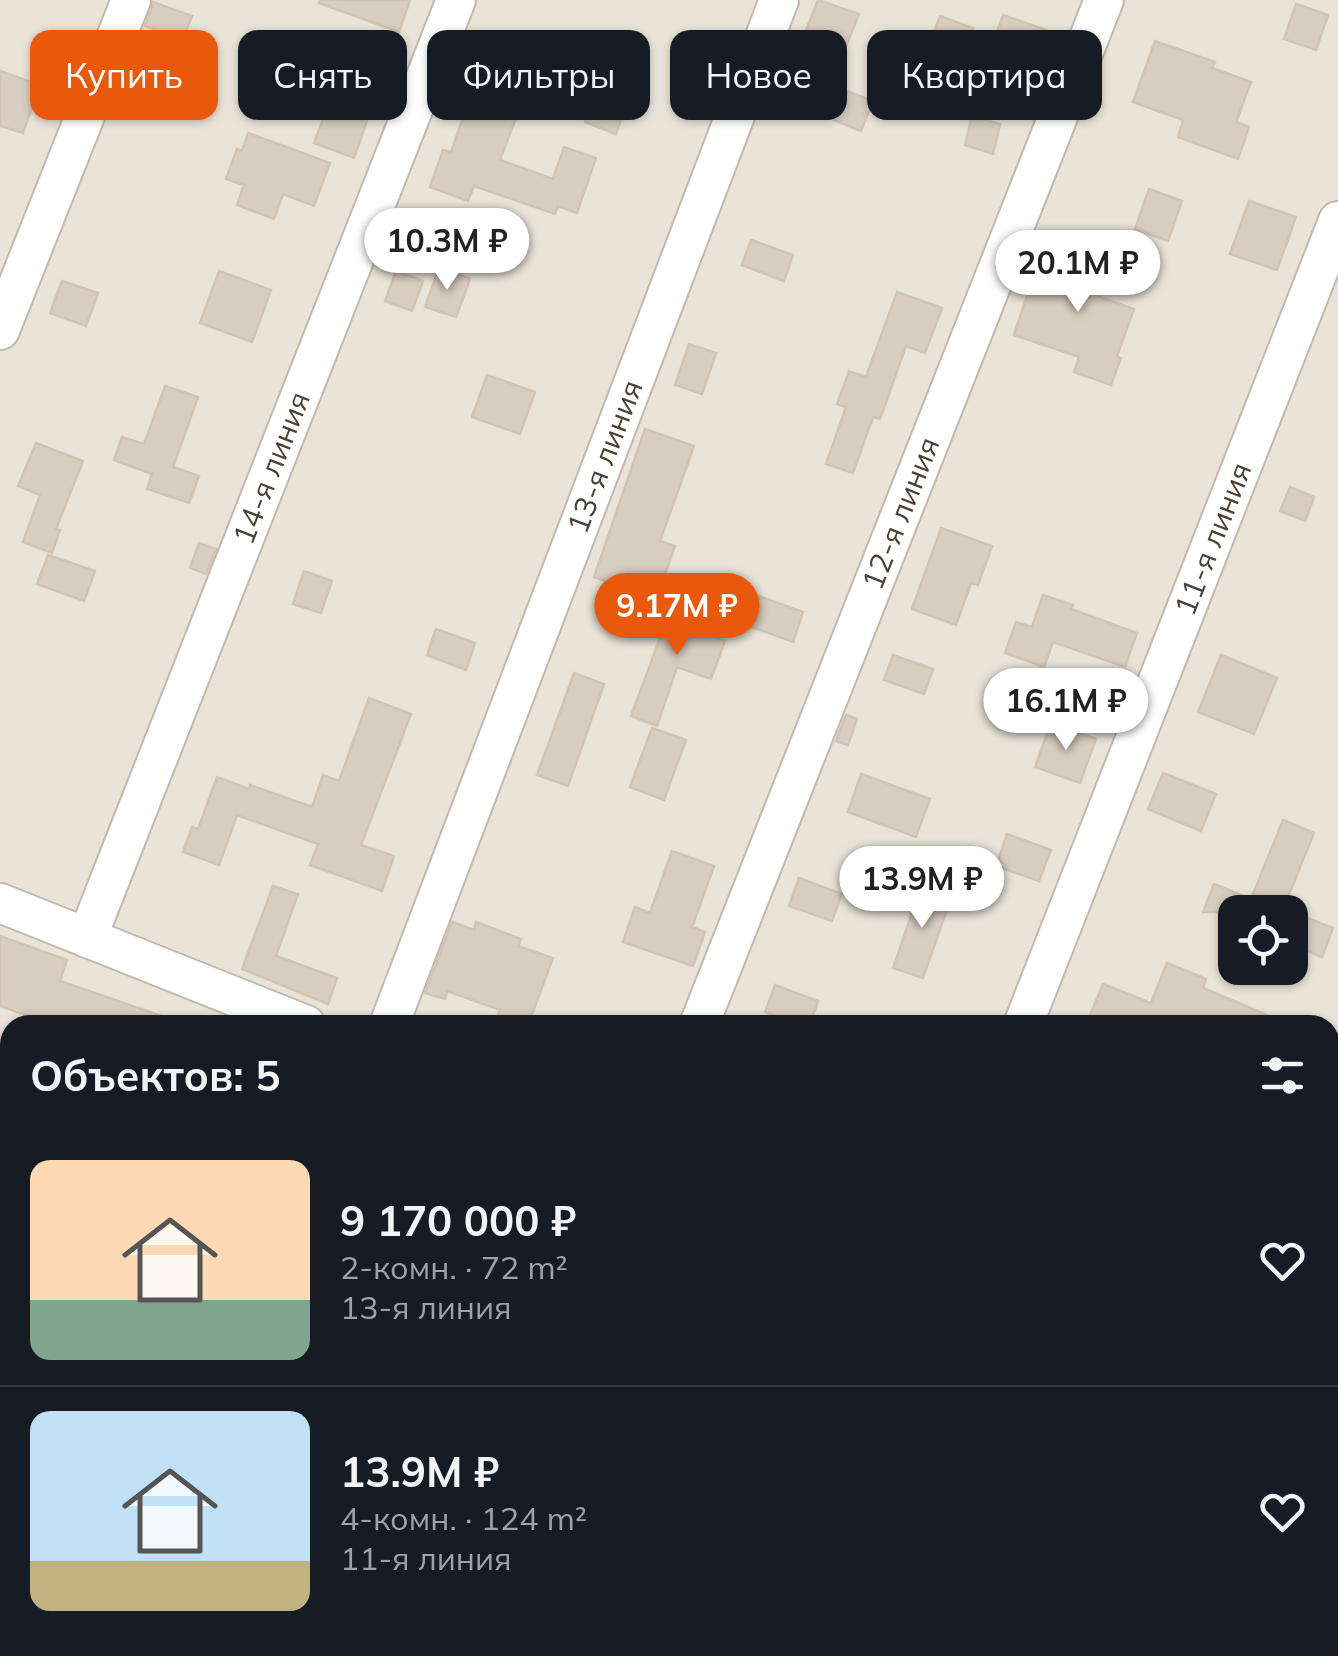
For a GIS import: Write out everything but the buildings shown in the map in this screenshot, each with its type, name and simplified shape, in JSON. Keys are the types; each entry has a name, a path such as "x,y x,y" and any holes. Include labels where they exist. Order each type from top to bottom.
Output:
{"street":[{"path":"0,330 131,0"},
{"name":"14-я линия","path":"87,938 456,0"},
{"name":"13-я линия","path":"392,1015 779,0"},
{"name":"12-я линия","path":"703,1015 1104,0"},
{"name":"11-я линия","path":"1027,1015 1338,221"},
{"path":"0,903 281,1015"}],"shaded area":[{"path":"0,0 1338,0 1338,1015 0,1015"}]}
